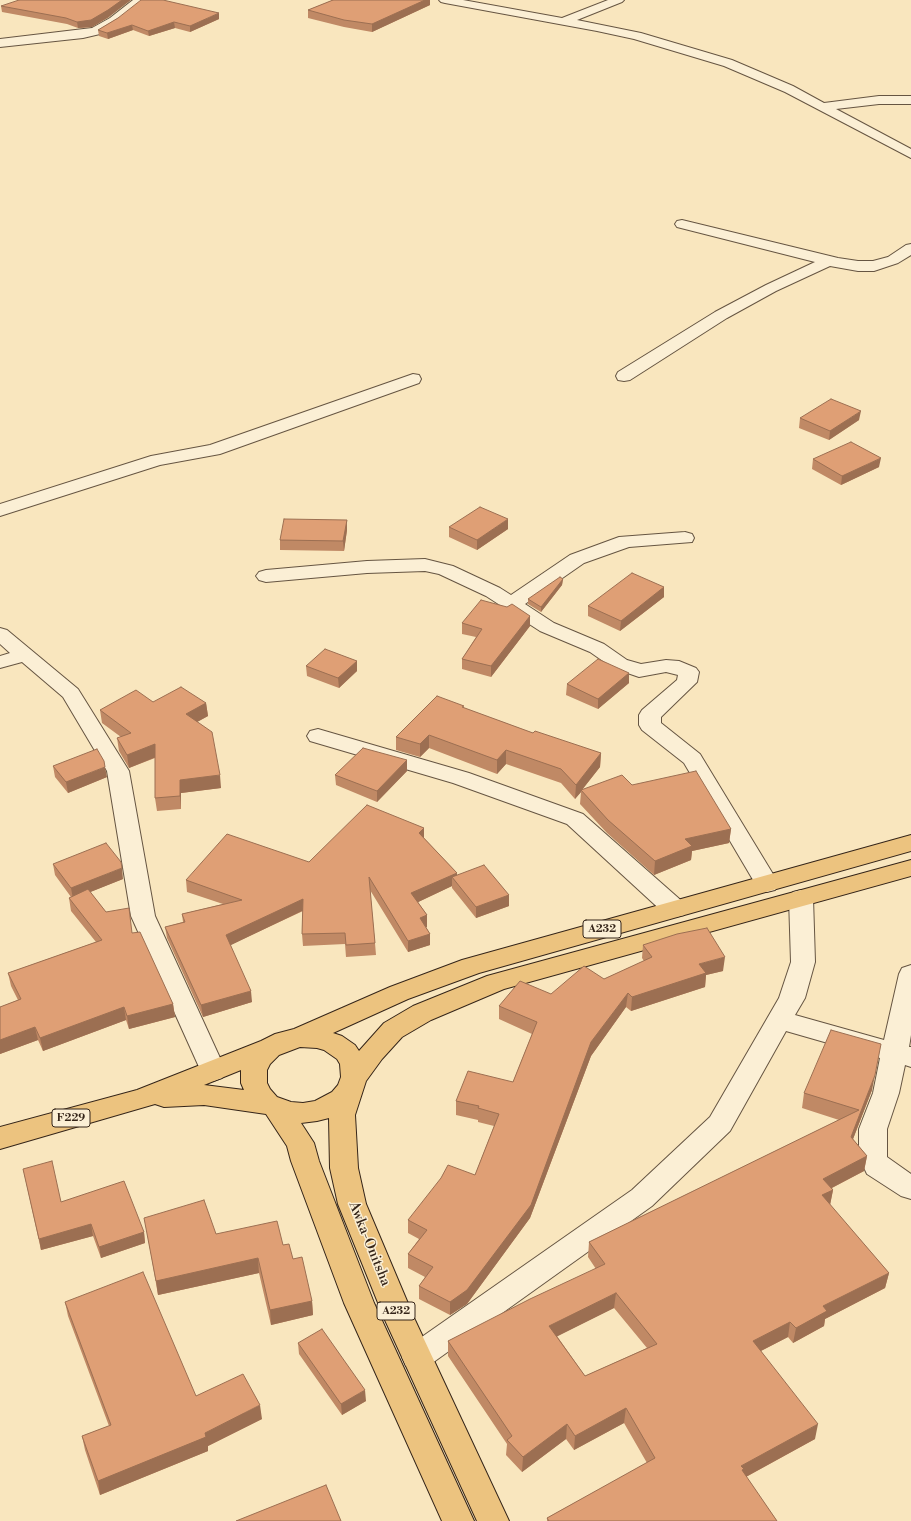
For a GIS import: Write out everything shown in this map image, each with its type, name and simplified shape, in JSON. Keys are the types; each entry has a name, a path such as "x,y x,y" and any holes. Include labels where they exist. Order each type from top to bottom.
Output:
{"main road":[{"name":"A232","path":"300,1037 398,993 471,966 911,843"},
{"name":"A232","path":"352,1084 373,1052 394,1030 422,1013 496,982 911,868"},
{"path":"300,1037 318,1038 333,1043 346,1052 353,1064 352,1084 341,1099 330,1106 317,1111 303,1113 289,1112 272,1106 259,1095 254,1083 254,1070 260,1058 270,1048 284,1041 300,1037"},
{"name":"F229","path":"0,1138 143,1098 270,1048"},
{"name":"Awka-Onitsha","path":"352,1084 342,1115 344,1168 352,1204 417,1357 493,1521"},
{"name":"F229","path":"143,1098 204,1095 272,1106"},
{"name":"A232","path":"272,1106 300,1143 305,1161 359,1303 458,1521"}],"street":[{"path":"0,43 83,34 96,31 114,20 140,0"},
{"path":"445,0 638,36 728,63 789,89 911,154"},
{"path":"564,21 618,0"},
{"path":"821,107 879,100 911,100"},
{"path":"682,224 828,261 858,266 874,266 893,260 911,248"},
{"path":"624,376 728,312 771,288 828,261"},
{"path":"0,510 156,460 214,450 413,380"},
{"path":"511,604 577,559 626,541 685,538"},
{"path":"266,576 367,567 425,565 446,570 492,592 547,627 598,648 620,664 639,671 666,666 679,667 689,672 687,682 650,715 650,725 692,759 767,884"},
{"path":"0,634 71,693 118,771 143,916 213,1071"},
{"path":"0,662 25,655"},
{"path":"318,736 461,778 575,819 675,909"},
{"path":"417,1357 642,1198 720,1124 792,998 803,962 801,898"},
{"path":"911,974 903,1054 886,1093 873,1129 873,1157 877,1166 911,1188"},
{"path":"779,1020 903,1054"}],"building":[{"path":"19,0 122,0 91,20 77,22 66,18 1,6"},
{"path":"141,0 163,0 219,13 190,26 174,22 148,31 132,25 107,33 98,30 118,18"},
{"path":"333,0 425,0 372,24 344,20 308,10"},
{"path":"831,399 861,411 830,431 800,418"},
{"path":"851,442 881,458 842,476 813,459"},
{"path":"480,507 508,519 477,540 449,527"},
{"path":"284,519 347,520 343,541 280,540"},
{"path":"632,573 664,587 621,621 588,606"},
{"path":"560,577 563,579 541,607 528,599"},
{"path":"481,600 507,607 512,604 530,616 491,666 462,659 482,629 462,623"},
{"path":"325,649 357,661 338,678 306,666"},
{"path":"598,659 629,673 598,699 567,684"},
{"path":"181,687 206,703 186,714 212,732 220,775 180,780 180,796 155,798 155,744 127,755 117,738 131,733 100,710 136,690 153,702"},
{"path":"437,696 464,706 462,707 533,733 535,731 601,753 576,785 561,769 506,750 497,760 429,735 420,744 396,737"},
{"path":"363,748 407,760 377,791 335,775"},
{"path":"97,749 104,761 105,767 66,782 53,766"},
{"path":"696,771 731,829 685,839 692,846 655,861 608,820 581,790 622,775 632,785"},
{"path":"367,805 424,828 419,833 457,873 411,893 427,915 420,918 430,934 408,941 369,877 375,943 346,945 345,933 302,934 303,899 226,935 251,991 201,1005 165,927 185,922 182,914 242,900 186,880 227,834 309,862"},
{"path":"106,843 121,862 122,868 71,888 53,864"},
{"path":"484,865 509,895 476,907 452,877"},
{"path":"88,889 106,912 129,908 132,933 140,932 173,1004 127,1016 124,1007 40,1038 35,1027 0,1040 0,1007 21,999 8,973 102,940 69,898"},
{"path":"707,928 725,957 699,964 706,973 632,997 628,993 591,1042 531,1205 467,1290 450,1302 419,1286 433,1267 408,1254 427,1230 408,1220 441,1178 448,1165 475,1175 499,1114 478,1108 479,1106 456,1101 468,1071 513,1082 537,1022 499,1006 520,981 551,994 584,966 604,979 652,957 643,945 677,934"},
{"path":"831,1030 881,1044 875,1075 851,1137 867,1156 823,1179 833,1190 822,1195 889,1273 823,1306 827,1311 796,1328 790,1322 753,1341 818,1424 741,1466 744,1469 742,1470 777,1521 549,1521 547,1518 655,1458 626,1408 575,1436 567,1424 523,1457 507,1440 512,1436 448,1341 530,1299 605,1264 589,1242 859,1110 804,1093","holes":["616,1293 657,1344 585,1376 549,1326"]},
{"path":"52,1161 61,1202 124,1181 144,1232 99,1247 91,1224 39,1239 23,1169"},
{"path":"204,1200 216,1234 277,1221 283,1245 289,1244 293,1259 302,1257 312,1301 270,1310 258,1258 156,1281 144,1218"},
{"path":"143,1272 196,1396 243,1374 260,1405 205,1433 206,1437 98,1481 82,1436 111,1425 65,1302"},
{"path":"322,1329 365,1390 341,1404 298,1343"},
{"path":"326,1485 341,1521 236,1521"}]}
